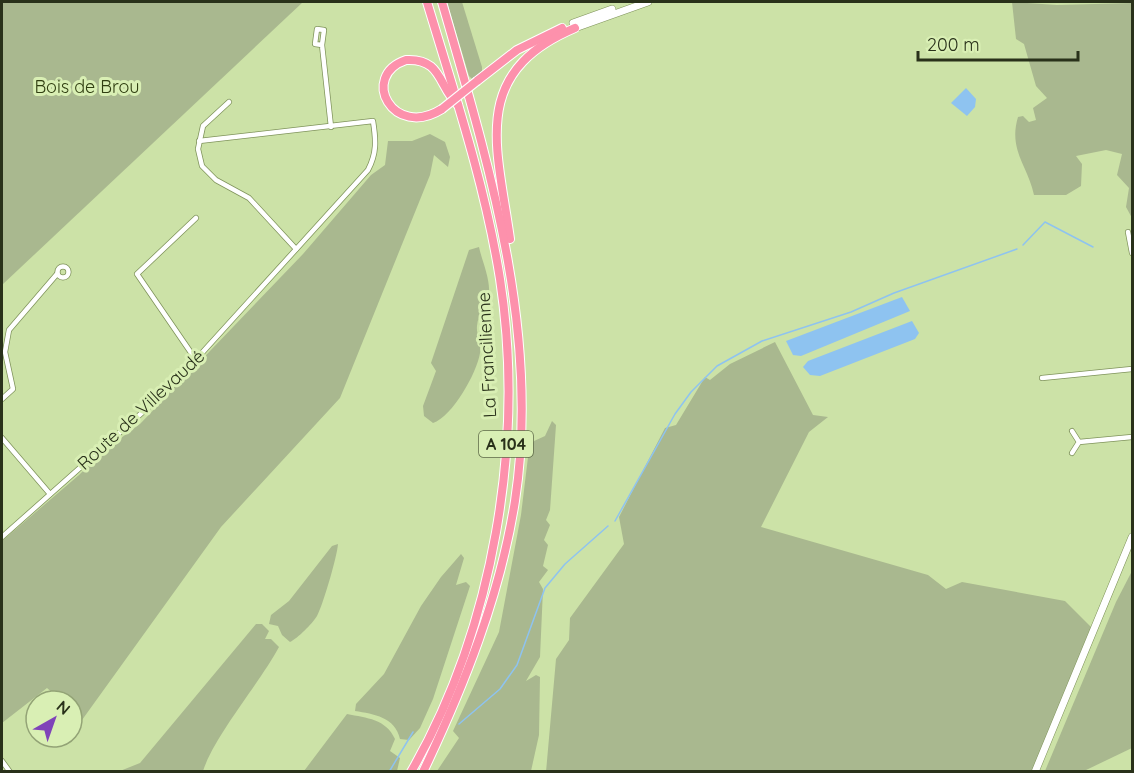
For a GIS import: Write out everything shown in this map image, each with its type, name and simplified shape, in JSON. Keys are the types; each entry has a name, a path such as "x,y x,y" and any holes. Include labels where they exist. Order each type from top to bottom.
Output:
{"highway":[{"name":"La Francilienne","path":"411,771 458,671 498,523 505,467 508,364 500,278 459,106 427,2"},
{"name":"La Francilienne","path":"423,771 464,681 503,556 515,502 521,447 520,374 508,259 495,194 442,2"},
{"path":"459,106 449,97 438,74 428,64 406,60 390,70 383,92 393,110 419,119 442,109 477,81 517,50 574,26"},
{"path":"508,259 511,249 496,131 501,99 508,79 522,60 541,45 574,26"}],"main road":[{"path":"574,26 634,2"},
{"path":"574,26 648,2"},
{"path":"1035,771 1132,537"}],"street":[{"path":"199,141 331,127 322,45"},
{"path":"229,102 208,119 199,141 199,158 208,173 224,185 249,198 296,249"},
{"name":"Route de Villevaudé","path":"2,537 171,387 368,170 375,152 373,121 331,127"},
{"path":"196,218 137,274 196,360"},
{"path":"1128,232 1132,253"},
{"path":"2,334 9,330 57,274"},
{"path":"2,399 13,389 3,350 9,330"},
{"path":"1042,378 1132,369"},
{"path":"1071,431 1079,442"},
{"path":"1079,442 1132,437"},
{"path":"2,438 50,494"},
{"path":"1072,453 1079,442"},
{"path":"2,760 10,771"}],"green space":[{"name":"Bois de Brou","path":"2,2 303,2 2,285"},
{"path":"447,2 462,2 482,67 482,73 473,80 469,76"},
{"path":"1012,2 1057,5 1132,3 1132,218 1126,207 1129,188 1117,175 1122,154 1106,150 1076,156 1082,164 1081,186 1066,195 1034,195 1017,149 1016,129 1018,117 1023,116 1029,122 1036,120 1033,108 1047,98 1036,86 1024,44 1016,39"},
{"path":"430,134 445,142 450,157 448,167 434,155 430,175 340,398 221,527 84,717 84,689 24,689 24,706 2,723 2,541 79,475 102,452 140,424 303,254 371,175 385,165 388,141 412,141"},
{"path":"479,247 489,292 477,326 480,342 478,362 469,382 455,403 448,412 433,423 424,416 423,406 436,371 431,363 469,250"},
{"path":"775,342 813,415 828,417 809,432 761,527 928,575 946,589 962,582 1065,601 1091,627 1032,771 546,772 556,659 569,640 570,618 624,544 619,517 665,428 676,425 705,377 710,380 730,364"},
{"path":"552,421 556,425 550,510 546,520 550,525 544,540 548,545 543,566 548,570 539,582 543,589 540,657 526,681 536,675 540,677 539,735 531,771 437,771 459,738 453,731 499,632 521,515 529,449 534,441 545,436"},
{"path":"338,544 323,602 317,616 290,642 282,635 278,626 269,624 271,615 289,601 332,546"},
{"path":"461,554 464,558 456,585 466,582 470,586 433,699 420,728 409,740 400,739 389,721 376,715 355,711 356,704 384,674 421,606 441,577"},
{"path":"1132,571 1132,748 1084,771 1045,771 1116,602"},
{"path":"256,624 262,624 269,631 265,639 271,639 279,647 217,742 203,771 120,771 140,763"},
{"path":"347,714 375,720 387,727 395,739 390,751 400,758 397,771 304,771"}],"water":[{"path":"966,88 976,99 975,107 967,116 951,103"},
{"path":"902,297 910,311 801,356 793,355 786,341"},
{"path":"912,321 919,333 915,339 820,376 810,375 803,367 808,361"}],"waterway":[{"path":"1023,245 1045,222 1093,247"},
{"path":"615,521 675,414 691,392 717,366 762,341 851,312 894,293 1017,249"},
{"path":"459,724 500,689 517,665 545,588 565,564 608,526"},
{"path":"389,772 413,732"}]}
